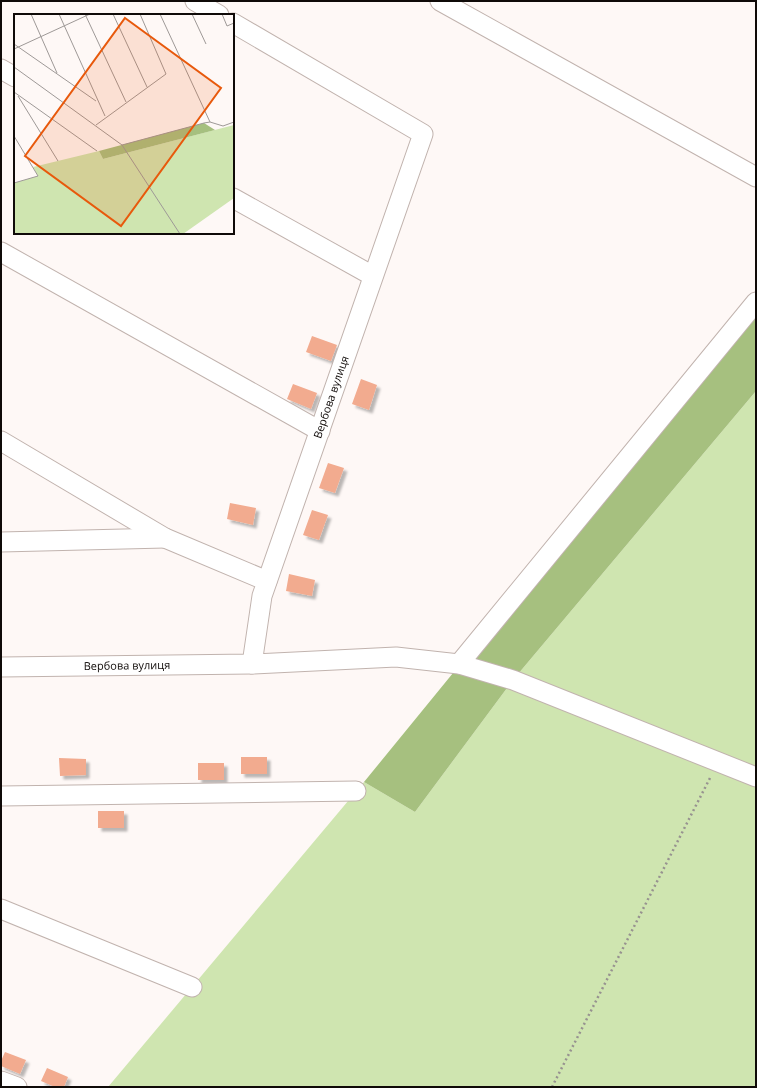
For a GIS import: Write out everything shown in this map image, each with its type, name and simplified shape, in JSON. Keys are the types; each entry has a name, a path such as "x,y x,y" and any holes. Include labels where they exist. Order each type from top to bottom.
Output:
{"street":[{"path":"195,1 217,14"},
{"path":"440,1 756,177"},
{"name":"Вербова вулиця","path":"234,24 423,134 262,596 252,664"},
{"path":"1,69 14,76"},
{"path":"234,199 373,276"},
{"path":"1,252 320,431"},
{"path":"459,664 756,302"},
{"path":"1,441 165,538 267,581"},
{"path":"1,542 165,538"},
{"name":"Вербова вулиця","path":"1,667 252,664 396,657 459,664 513,680 756,777"},
{"path":"1,796 356,791"},
{"path":"1,909 192,987"},
{"path":"1,1080 17,1087"}],"path":[{"path":"552,1087 719,762"}],"green space":[{"path":"756,302 756,391 513,680 415,812 364,782"},
{"path":"756,391 756,1087 108,1087 364,782 415,812 513,680"}],"building":[{"path":"312,336 337,345 331,361 306,352"},
{"path":"361,379 377,385 369,410 352,404"},
{"path":"293,384 317,393 311,409 287,399"},
{"path":"328,463 344,468 335,493 319,488"},
{"path":"230,503 256,508 253,525 227,519"},
{"path":"312,510 328,515 319,540 303,535"},
{"path":"289,574 315,580 312,596 286,591"},
{"path":"241,757 267,757 267,774 241,774"},
{"path":"59,758 86,759 86,775 60,776"},
{"path":"198,763 224,763 224,780 198,780"},
{"path":"98,811 124,811 124,828 98,828"},
{"path":"5,1052 26,1060 20,1074 1,1066 1,1061"},
{"path":"47,1068 68,1077 64,1087 55,1087 41,1081"}]}
